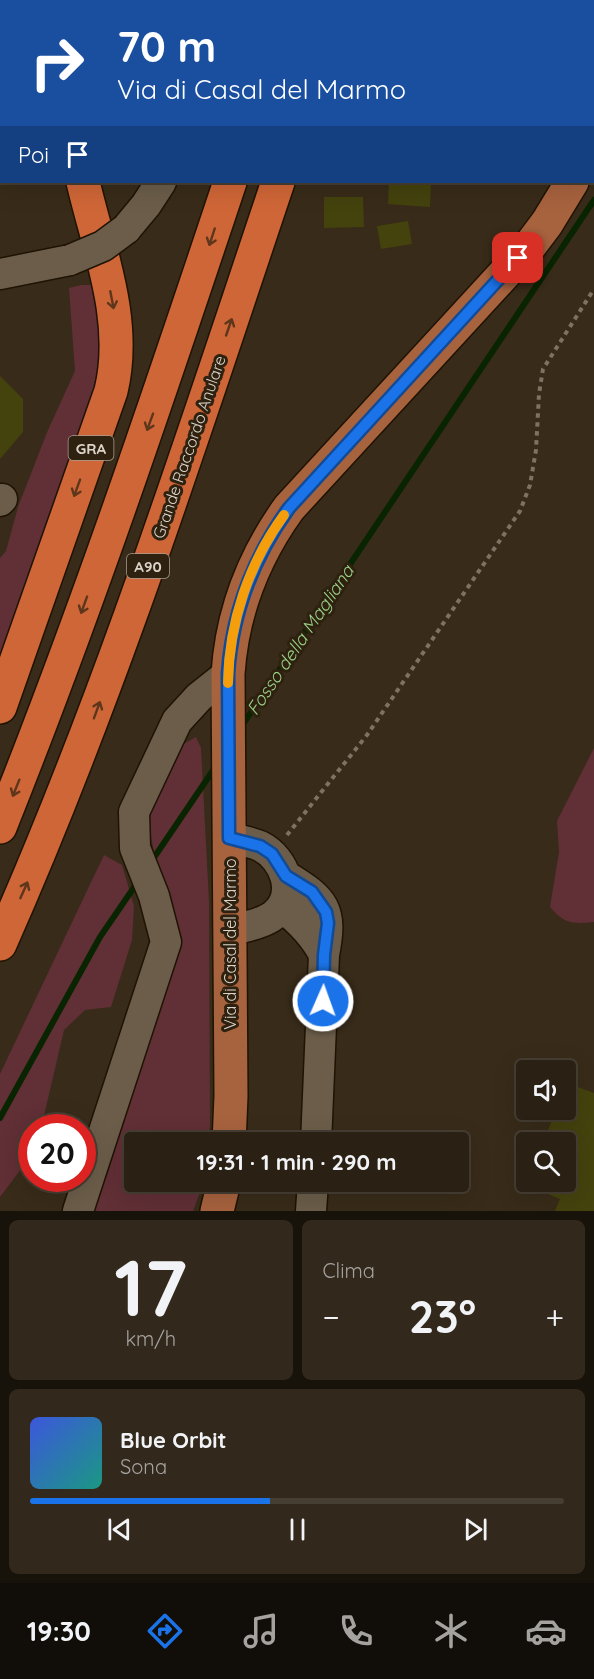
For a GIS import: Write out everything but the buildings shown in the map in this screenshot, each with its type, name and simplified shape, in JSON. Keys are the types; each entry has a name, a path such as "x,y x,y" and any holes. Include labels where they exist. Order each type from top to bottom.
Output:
{"highway":[{"name":"GRA","path":"0,706 111,391 116,366 117,346 112,298 83,183"},
{"name":"A90","path":"0,827 36,738 156,404 230,183"},
{"name":"Grande Raccordo Anulare","path":"0,944 29,879 88,732 200,415 278,183"}],"main road":[{"name":"Via di Casal del Marmo","path":"229,1132 228,682 230,649 243,595 261,553 280,520 302,493 529,247 571,183"},
{"path":"218,1211 222,1192"}],"street":[{"path":"0,274 70,260 103,246 126,229 160,183"},
{"path":"78,1211 166,942 153,896 135,848 134,812 177,721 199,697 228,682"},
{"path":"229,830 260,846 312,892 326,912 328,923 324,955 316,1132"},
{"path":"230,931 272,917 282,907 287,893 279,865"},
{"path":"282,907 303,925 324,955"},
{"path":"311,1211 312,1192"}],"path":[{"path":"279,865 520,511 530,485 536,450 539,394 543,369 594,289"}],"shaded area":[{"path":"91,285 109,372 0,670 0,558 6,551 18,507 48,430 75,371 69,288"},
{"path":"196,737 201,748 209,902 209,1132 124,1132 124,1192 200,1192 193,1211 88,1211 179,938 158,874 147,815 182,745"},
{"path":"594,748 594,922 575,923 560,917 550,907 559,852 557,821"},
{"path":"104,855 122,865 134,906 132,940 111,1007 85,1010 64,1030 44,1114 18,1114 18,1173 0,1197 0,1074"}],"waterway":[{"name":"Fosso della Magliana","path":"241,727 594,200"},
{"name":"Fosso della Magliana","path":"151,862 216,766"},
{"name":"Fosso della Magliana","path":"0,1118 100,937 139,880"}],"slow traffic":[{"path":"228,683 230,649 244,589 271,534 284,515"}],"route":[{"path":"323,1001 324,955 328,923 326,912 312,892 286,876 272,854 260,846 229,838 228,674 237,613 244,589 261,553 289,508 518,258"}]}
